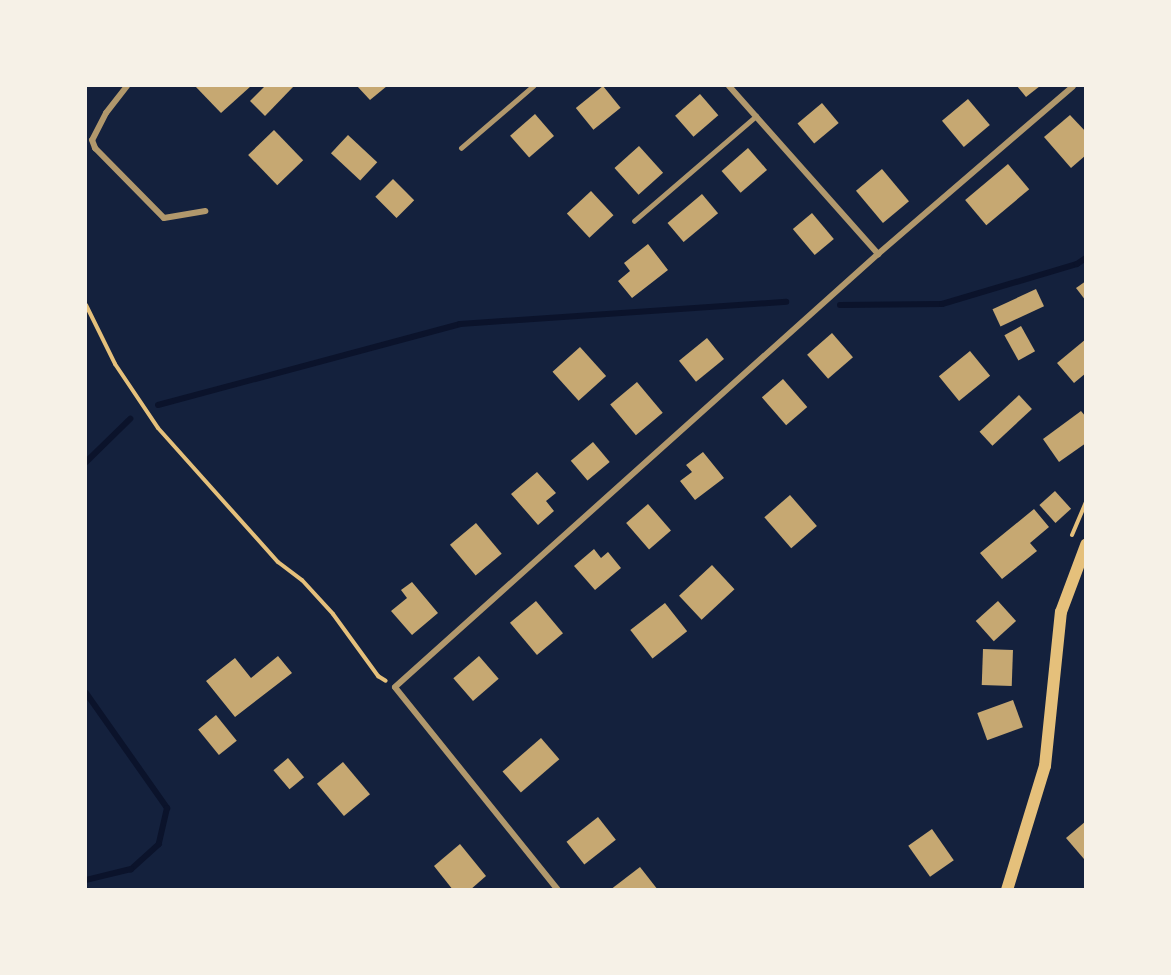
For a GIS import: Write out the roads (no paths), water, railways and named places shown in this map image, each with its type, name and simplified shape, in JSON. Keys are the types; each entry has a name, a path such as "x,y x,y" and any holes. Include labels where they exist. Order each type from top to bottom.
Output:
{"main road":[{"path":"1007,890 1045,766 1061,612 1086,545"}],"street":[{"path":"127,86 106,113 92,140 95,148 164,218 205,211"},
{"path":"729,86 878,254"},
{"path":"558,890 395,687 878,254 1073,86"}],"lane":[{"path":"461,148 533,86"},
{"path":"634,222 756,116"}],"waterway":[{"path":"840,305 942,304 1077,264 1086,258"},
{"path":"158,405 460,324 786,302"},
{"path":"86,462 130,419"},
{"path":"86,693 167,808 159,844 131,869 86,880"}]}
